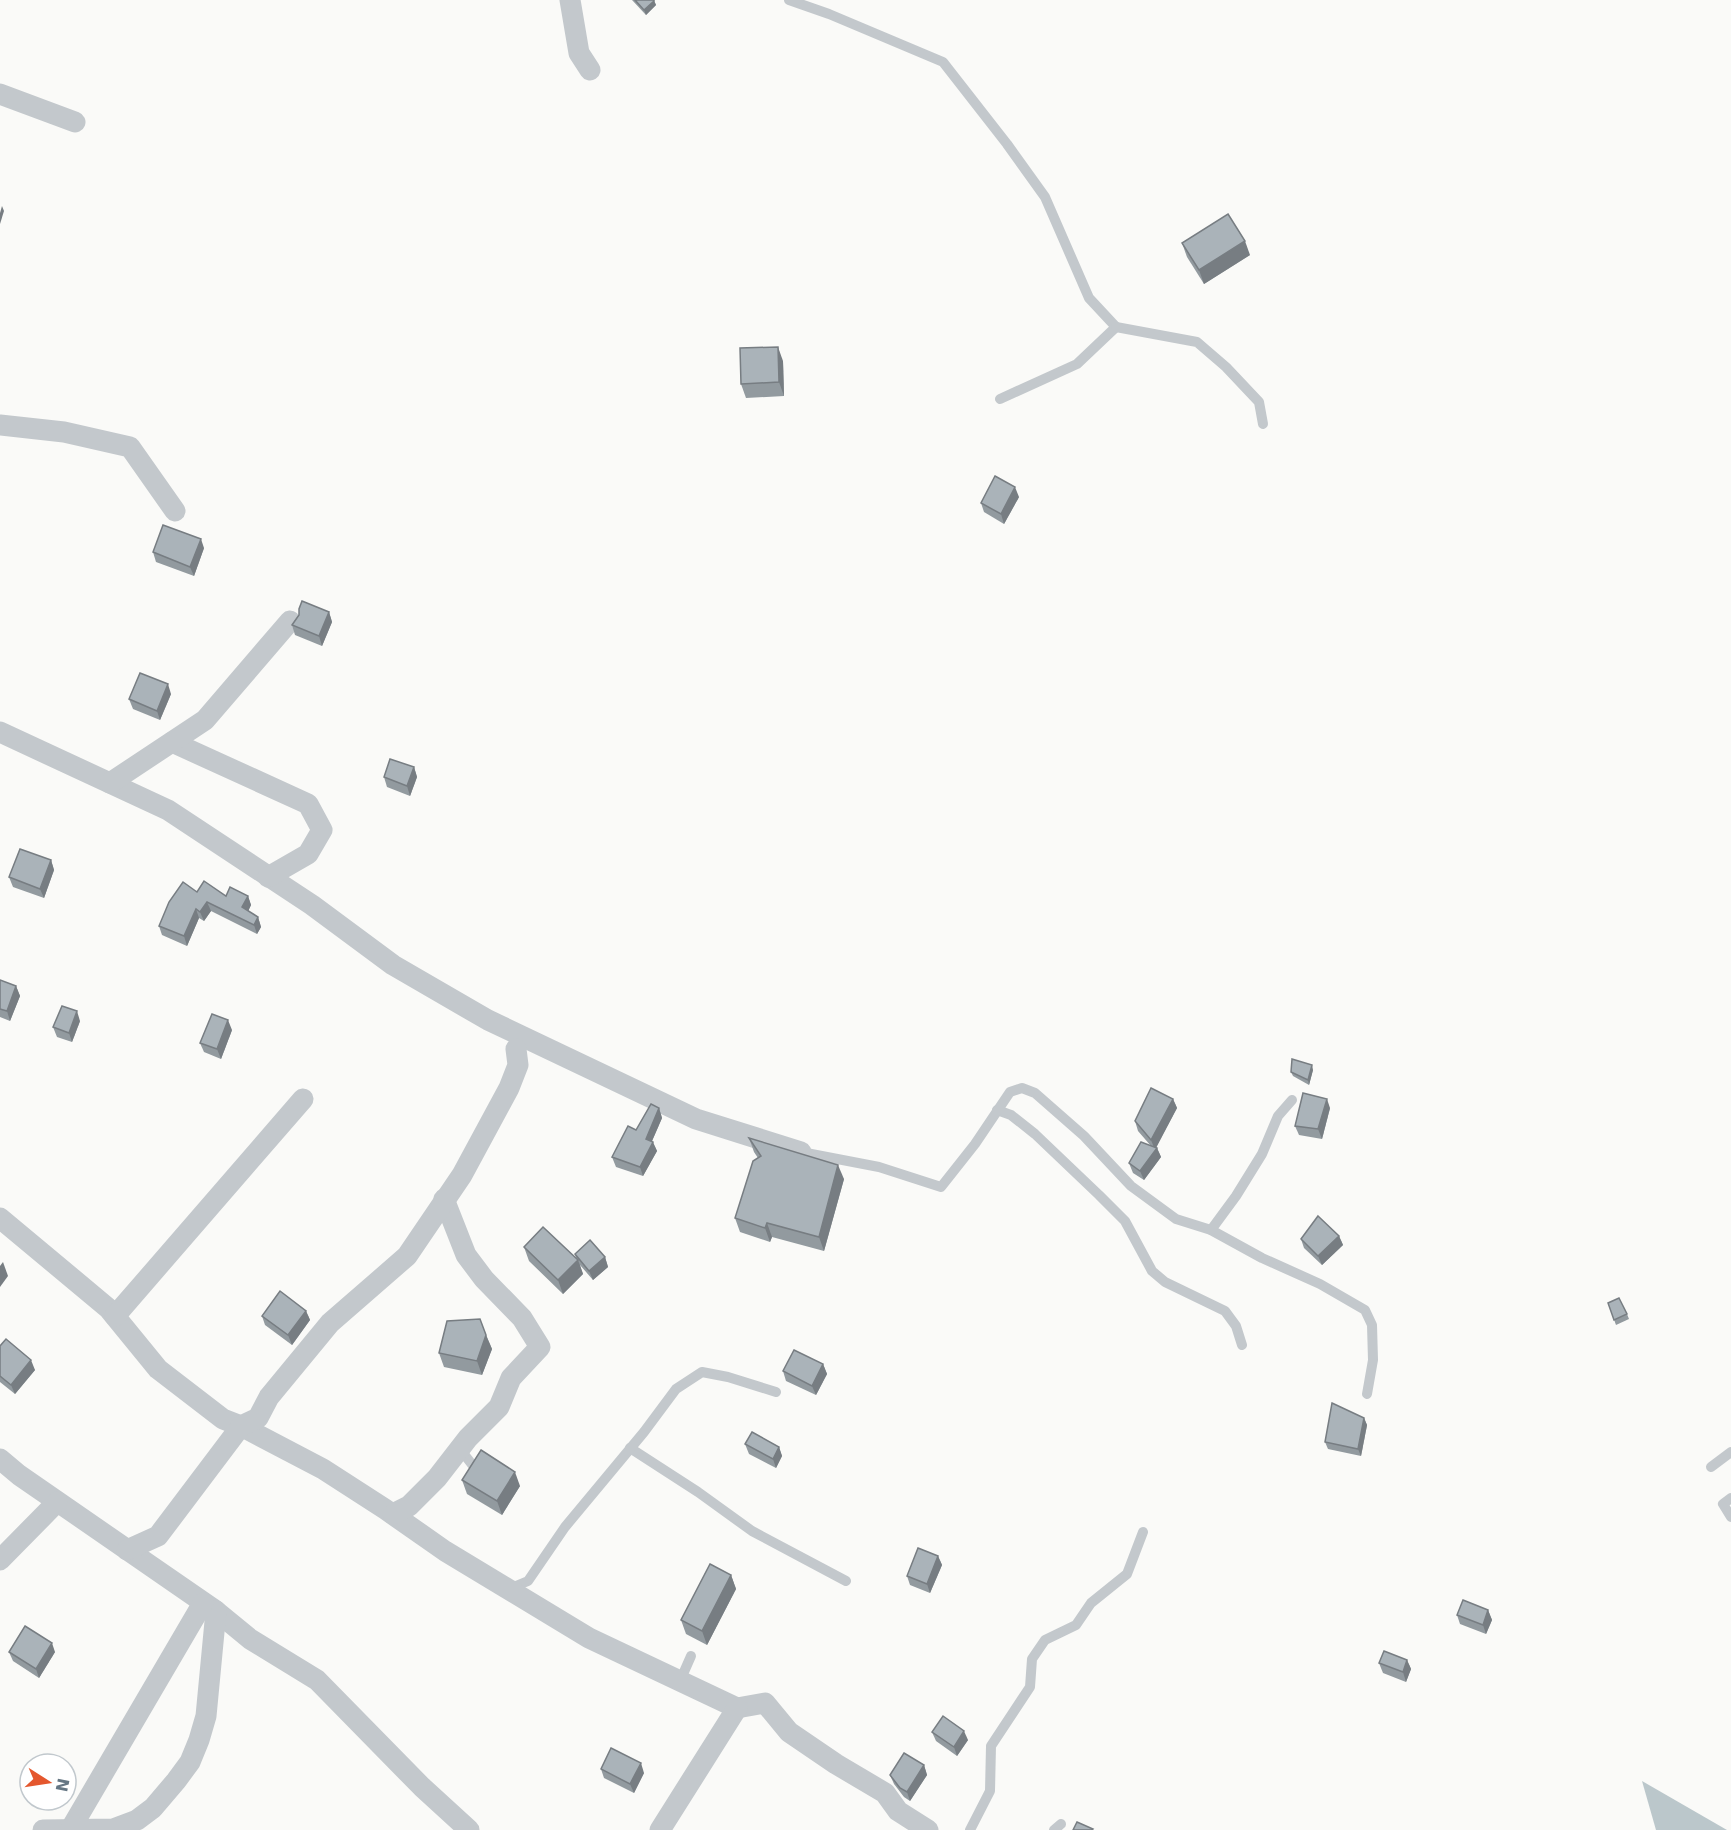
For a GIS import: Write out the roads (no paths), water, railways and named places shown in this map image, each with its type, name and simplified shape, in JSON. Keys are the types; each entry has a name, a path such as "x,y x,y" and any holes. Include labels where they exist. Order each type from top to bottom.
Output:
{"street":[{"path":"570,0 579,53 590,70"},
{"path":"0,94 75,123"},
{"path":"0,424 63,432 130,447 175,511"},
{"path":"110,783 205,720 290,621"},
{"path":"0,733 168,810 312,905 393,965 488,1020 696,1119 801,1152"},
{"path":"172,742 308,804 322,830 308,854 268,877"},
{"path":"127,1550 159,1536 241,1426 258,1418 269,1397 330,1323 407,1256 462,1175 509,1088 518,1065 516,1049"},
{"path":"115,1316 303,1099"},
{"path":"393,1514 409,1506 437,1478 499,1407 511,1378 540,1347 522,1318 484,1279 466,1255 444,1199"},
{"path":"0,1218 109,1309 158,1369 223,1419 323,1469 445,1551 589,1638 737,1708 765,1703 789,1732 836,1764 885,1793 898,1812 928,1830"},
{"path":"0,1459 57,1502 209,1607 250,1639 317,1680 422,1787 469,1830"},
{"path":"0,1560 57,1502"},
{"path":"70,1830 209,1607"},
{"path":"43,1830 113,1829 137,1820 153,1808 190,1762 206,1716 209,1607"},
{"path":"660,1830 737,1708"}],"lane":[{"path":"789,0 829,14 943,62 1045,197 1089,298 1116,327 1197,342 1226,367 1259,402 1263,424"},
{"path":"1000,399 1077,364 1116,327"},
{"path":"801,1152 879,1167 941,1186 975,1144 1011,1092 1022,1088 1035,1093 1084,1136 1131,1186 1176,1219 1211,1230 1262,1258 1320,1284 1365,1310 1372,1325 1373,1360 1367,1394"},
{"path":"1211,1230 1236,1196 1262,1154 1278,1116 1292,1100"},
{"path":"997,1110 1011,1115 1035,1134 1125,1221 1152,1271 1165,1282 1225,1311 1236,1326 1242,1345"},
{"path":"508,1589 528,1581 565,1527 676,1389 702,1372 729,1377 776,1392"},
{"path":"630,1448 698,1492 752,1531 846,1581"},
{"path":"460,1449 474,1467"},
{"path":"1711,1467 1731,1452"},
{"path":"1731,1498 1723,1504 1731,1517"},
{"path":"970,1830 990,1791 991,1746 1030,1687 1032,1659 1045,1640 1076,1625 1090,1603 1127,1575 1143,1532"},
{"path":"680,1681 691,1656"}]}
